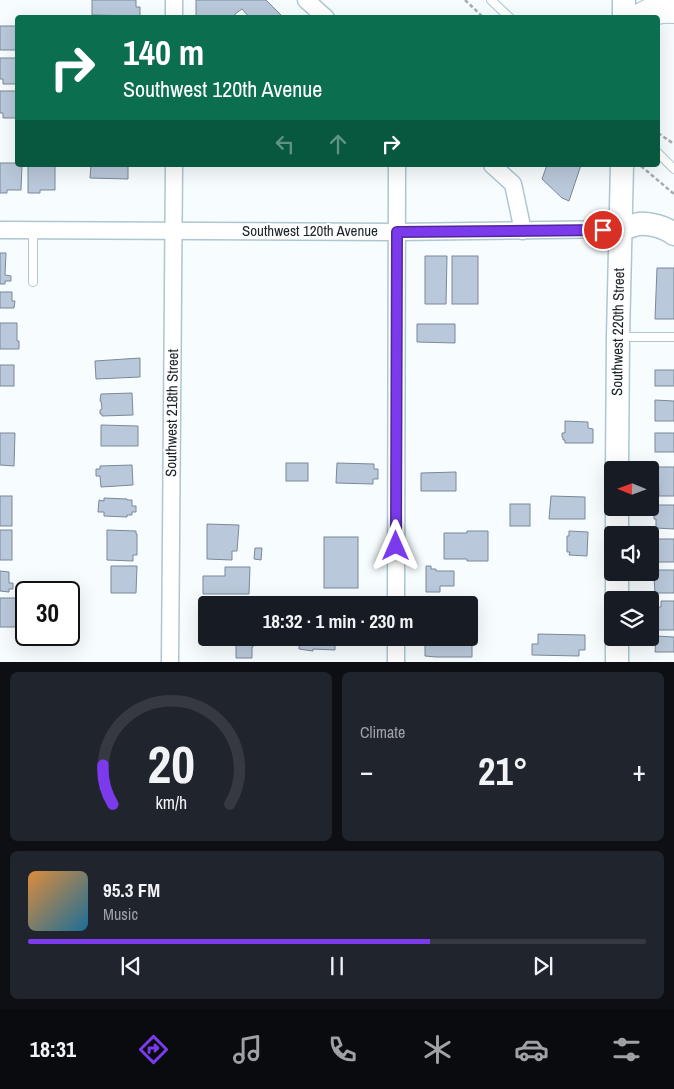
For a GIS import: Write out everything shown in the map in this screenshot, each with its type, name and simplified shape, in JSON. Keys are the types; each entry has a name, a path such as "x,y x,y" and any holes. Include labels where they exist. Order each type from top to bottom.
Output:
{"highway":[{"path":"670,0 674,4"},
{"path":"645,15 651,11 664,8 674,9"}],"street":[{"path":"174,0 174,15"},
{"path":"306,0 323,15"},
{"path":"624,0 624,15"},
{"name":"Southwest 218th Street","path":"170,662 174,167"},
{"path":"396,596 397,167"},
{"path":"494,167 513,184 523,231"},
{"name":"Southwest 220th Street","path":"617,461 619,229 622,167"},
{"path":"619,229 640,224 660,227 674,234"},
{"name":"Southwest 120th Avenue","path":"0,230 397,232 619,229"},
{"path":"396,646 396,662"},
{"path":"617,646 617,662"}],"lane":[{"path":"490,0 507,15"},
{"path":"660,155 674,168"},
{"path":"33,230 33,282"},
{"path":"618,337 674,337"}],"path":[{"path":"465,0 481,15"},
{"path":"660,134 674,144"},
{"path":"642,167 674,194"}],"building":[{"path":"92,0 136,0 136,7 140,7 140,15 92,15"},
{"path":"196,0 266,0 281,15 247,15 242,9 235,15 196,15"},
{"path":"0,26 15,26 15,50 0,50"},
{"path":"0,58 15,58 15,84 3,84 3,79 0,79"},
{"path":"0,91 15,91 15,118 3,118 3,113 0,113"},
{"path":"0,163 15,163 15,167 22,167 21,190 7,190 7,193 0,193"},
{"path":"28,167 55,167 55,190 40,190 40,193 28,193"},
{"path":"91,167 128,167 128,179 90,178"},
{"path":"546,167 580,167 569,201 562,198 542,179"},
{"path":"0,253 6,253 5,275 11,276 11,281 5,281 5,284 0,284"},
{"path":"425,256 447,256 446,304 425,304"},
{"path":"452,256 478,256 478,304 452,304"},
{"path":"657,268 674,268 674,319 655,319"},
{"path":"0,292 12,292 12,301 15,301 14,308 0,308"},
{"path":"0,323 17,323 19,349 0,349"},
{"path":"417,324 455,324 455,343 417,342"},
{"path":"140,358 140,377 96,379 95,361"},
{"path":"0,365 14,365 14,386 0,386"},
{"path":"655,370 674,370 674,386 655,386"},
{"path":"132,393 133,415 102,416 100,414 102,409 101,394"},
{"path":"655,400 674,401 674,421 655,421"},
{"path":"565,421 588,422 588,428 593,429 593,443 565,443 562,433 565,433"},
{"path":"101,425 138,426 138,446 101,446"},
{"path":"0,433 15,433 14,466 0,465"},
{"path":"655,433 674,433 674,452 655,452"},
{"path":"286,463 308,463 308,481 286,481"},
{"path":"337,463 374,464 374,469 378,469 378,479 373,479 373,484 336,483"},
{"path":"132,465 133,485 101,487 100,476 96,476 96,469 100,469 100,466"},
{"path":"659,467 674,467 674,496 659,496"},
{"path":"456,472 456,491 421,491 421,473"},
{"path":"0,496 12,496 12,526 0,526"},
{"path":"551,496 585,497 585,519 549,519"},
{"path":"104,498 132,500 132,506 136,506 136,512 132,512 132,515 127,515 127,517 104,516 104,512 98,512 99,500 104,501"},
{"path":"510,504 530,504 530,526 510,526"},
{"path":"659,505 674,505 674,529 659,528 659,526 656,526 656,519 654,519 654,516 659,516"},
{"path":"207,524 239,525 237,551 232,551 232,560 207,559"},
{"path":"0,530 12,530 12,560 0,560"},
{"path":"107,530 136,531 137,555 133,555 133,561 107,560"},
{"path":"467,531 488,531 488,561 444,559 444,533 467,533"},
{"path":"569,531 588,532 587,556 569,555 570,552 567,552 567,536 569,536"},
{"path":"324,537 358,537 358,588 324,588"},
{"path":"659,539 674,539 674,562 659,562"},
{"path":"255,548 262,548 261,560 254,559"},
{"path":"111,566 137,566 136,593 111,593"},
{"path":"426,566 431,566 431,569 436,569 436,571 454,571 454,586 440,586 440,592 426,592"},
{"path":"225,567 250,567 249,594 203,594 203,576 225,576"},
{"path":"659,570 674,570 674,593 659,593 659,591 655,591 654,581 659,581"},
{"path":"0,571 9,572 9,583 13,583 13,589 9,589 9,592 0,591"},
{"path":"0,598 15,598 15,627 0,627"},
{"path":"661,601 674,601 674,630 659,630 659,607 661,607"},
{"path":"538,634 585,635 585,650 579,650 579,656 532,655 532,644 538,644"},
{"path":"659,636 674,637 674,652 655,652 655,646 659,646"},
{"path":"236,646 253,646 252,658 236,658"},
{"path":"299,646 335,646 335,650 313,649 313,651 299,649"},
{"path":"425,646 472,646 472,657 425,656"}],"route":[{"path":"396,546 397,232 603,230"}]}
